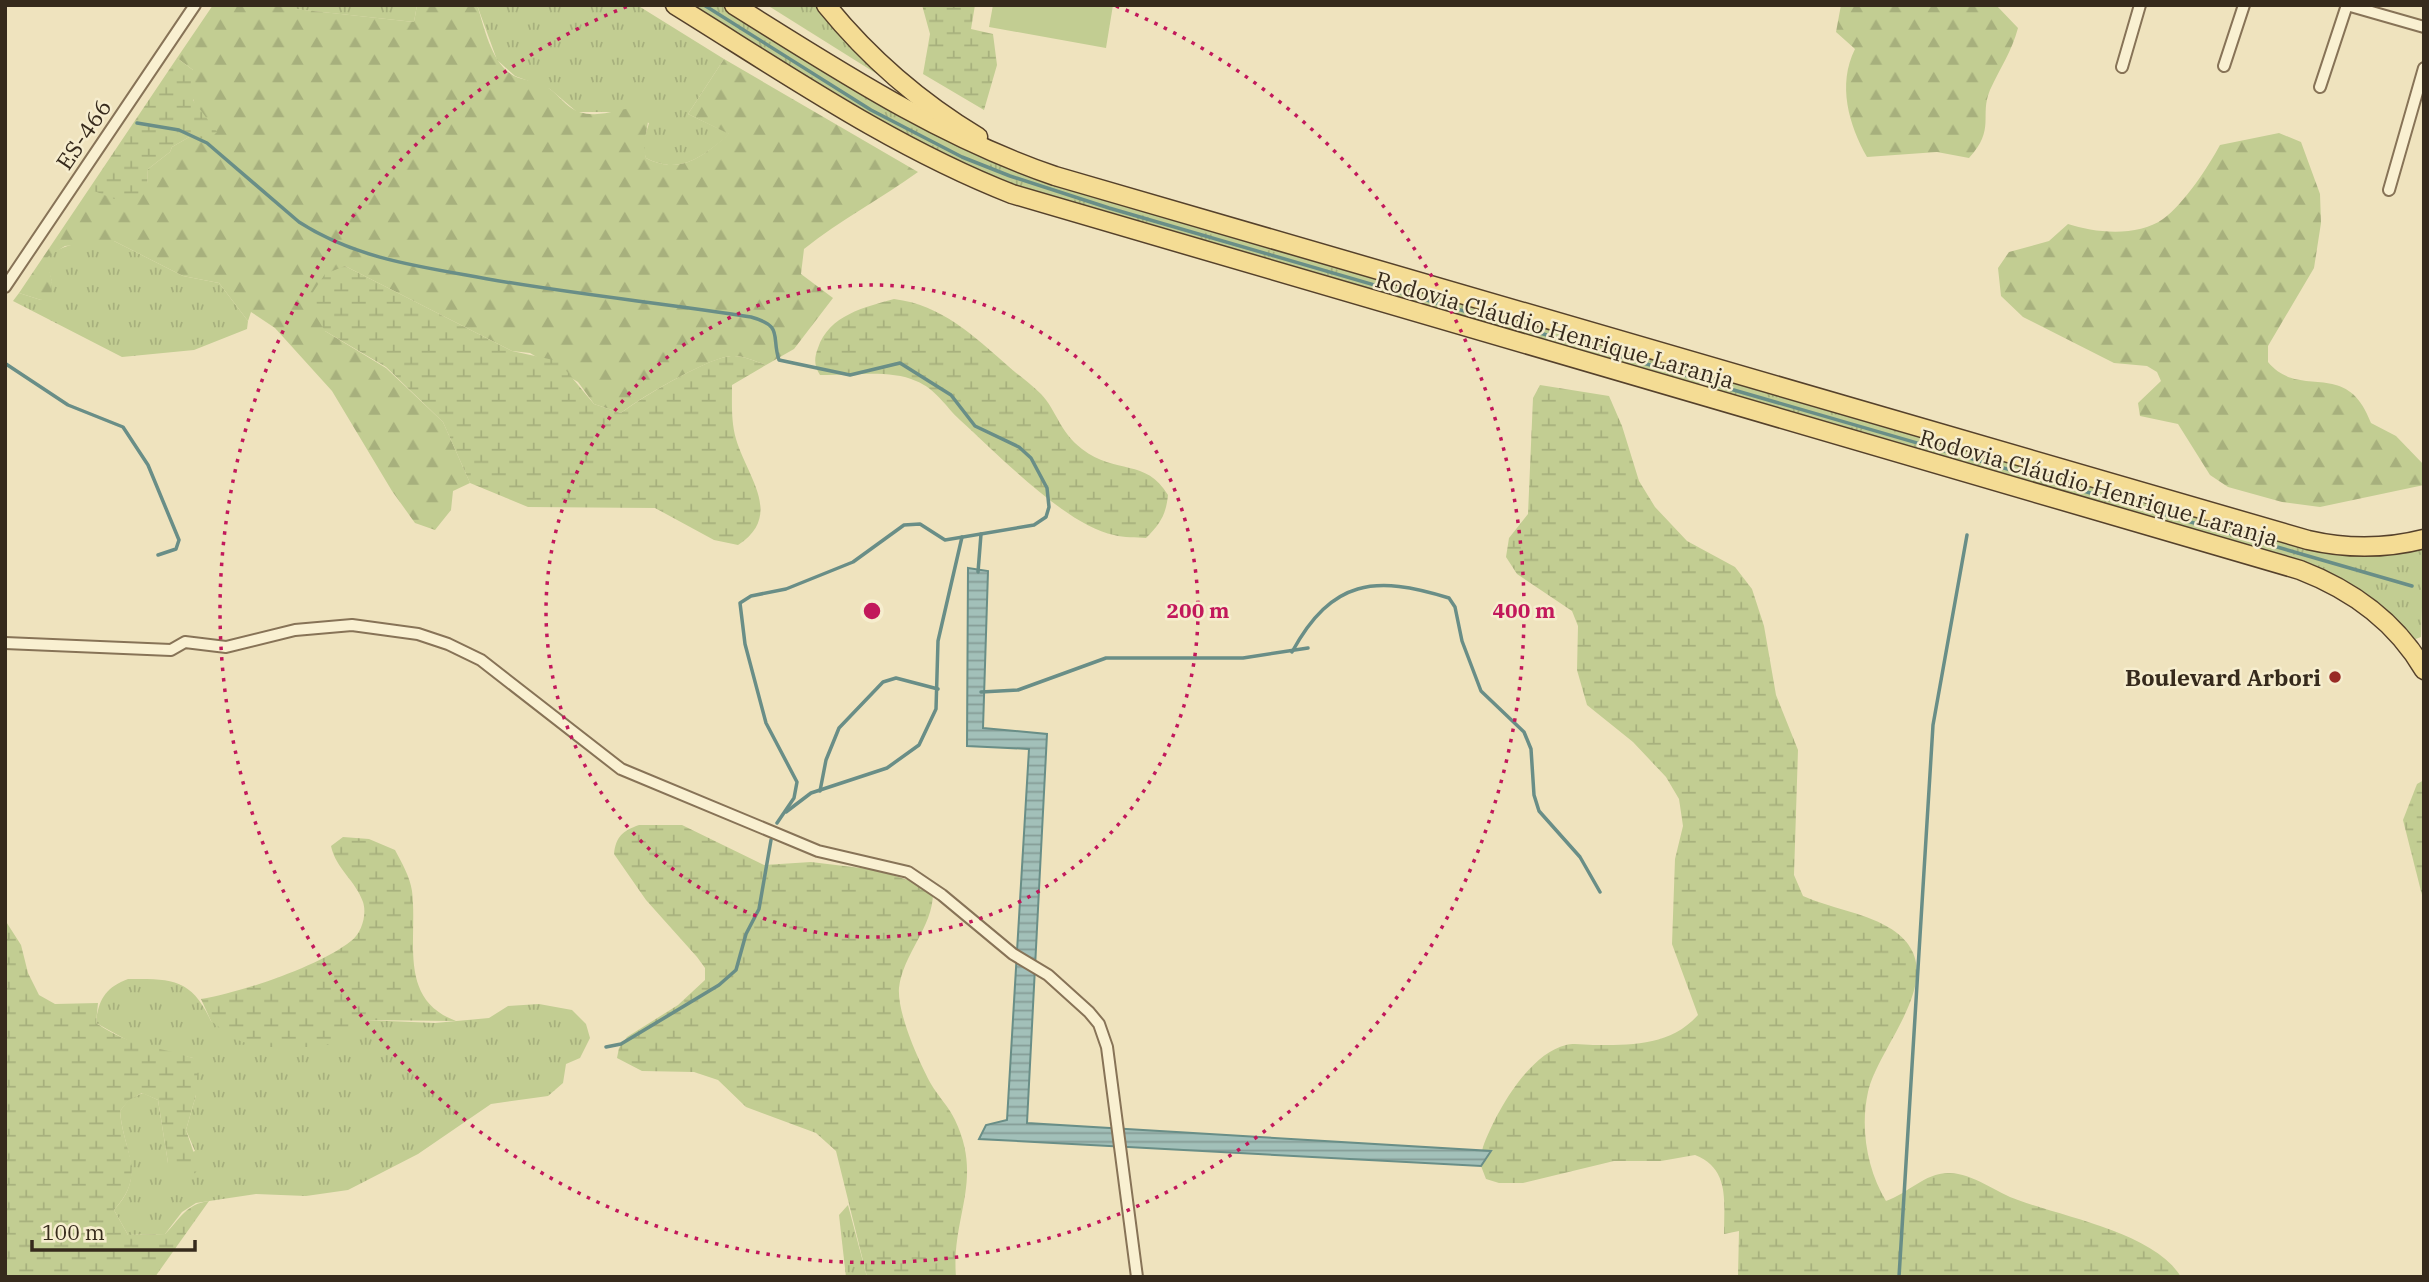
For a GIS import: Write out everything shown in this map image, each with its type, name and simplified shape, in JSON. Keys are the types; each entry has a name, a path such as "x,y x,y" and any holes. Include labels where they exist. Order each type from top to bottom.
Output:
{"main road":[{"name":"Rodovia Cláudio Henrique Laranja","path":"675,5 888,136 949,168 1013,194 2300,570 2333,584 2376,613 2401,638 2424,670"},
{"name":"Rodovia Cláudio Henrique Laranja","path":"734,5 932,125 992,153 1086,186 2308,540 2357,548 2390,546 2424,539"},
{"path":"826,5 873,57 937,110 1009,154 1086,186"}],"street":[{"name":"ES-466","path":"5,287 195,5"},
{"path":"2122,67 2140,5"},
{"path":"2224,66 2244,5"},
{"path":"2320,87 2347,5 2424,27"},
{"path":"2389,190 2424,68"},
{"path":"5,643 171,650 185,642 226,647 295,630 352,625 398,630 449,644 481,660 621,769 818,851 896,868 942,895 1013,954 1048,975 1098,1024 1107,1047 1137,1277"}],"green space":[{"path":"213,5 291,5 295,9 414,22 417,5 477,5 494,54 506,70 514,76 546,86 572,109 583,113 598,114 633,108 648,111 644,145 646,158 670,165 700,156 729,134 688,114 724,59 918,172 804,249 801,274 833,298 794,349 766,365 734,356 710,362 659,388 621,413 594,404 578,382 530,353 512,351 345,266 325,331 386,368 443,422 470,483 453,491 451,510 435,530 415,523 392,491 332,391 275,328 251,312 248,321 219,283 183,276 114,241 65,246 46,258 52,281 51,294 41,300 19,293 89,189 147,183 148,169 170,152 172,147 191,136 208,139 193,99 193,70 177,58"},
{"path":"291,5 417,5 414,22 294,9"},
{"path":"477,5 637,5 724,59 688,114 730,134 691,161 670,165 646,158 642,146 649,123 614,112 577,112 550,89 515,76 497,60"},
{"path":"685,5 720,5 871,99 960,146 1703,371 1698,389 1047,200 921,148"},
{"path":"767,5 815,5 843,37 893,84"},
{"path":"922,5 975,5 971,29 993,34 997,65 984,110 923,74 930,34"},
{"path":"993,5 1113,5 1106,48 989,27"},
{"path":"1841,5 1996,5 2018,28 1987,99 1982,139 1969,158 1937,152 1867,157 1855,132 1848,104 1847,77 1855,49 1836,32"},
{"path":"177,58 193,70 193,100 217,132 208,140 191,136 172,147 170,152 148,169 147,183 130,205 89,189"},
{"path":"2279,133 2301,142 2320,194 2321,223 2314,268 2268,346 2268,362 2294,379 2336,385 2349,391 2361,403 2371,423 2396,436 2424,465 2424,485 2320,507 2282,502 2228,487 2210,475 2178,424 2140,416 2138,403 2161,381 2157,372 2147,366 2114,363 2023,317 2001,296 1998,268 2009,252 2049,241 2068,224 2091,230 2116,232 2153,225 2171,212 2187,195 2220,145"},
{"path":"114,241 183,276 219,283 248,321 247,329 194,350 122,357 13,301 19,293 41,300 52,282 45,258 52,253 78,244"},
{"path":"345,266 512,351 558,361 594,404 621,413 676,378 709,362 738,356 766,365 732,385 734,433 754,481 760,508 759,521 752,533 738,545 714,540 655,508 528,507 470,483 443,422 386,367 325,331 314,313 313,292 325,274"},
{"path":"894,299 927,308 970,333 1041,394 1068,435 1082,449 1107,462 1140,471 1159,483 1168,495 1167,502 1162,519 1151,533 1146,538 1118,536 1095,529 1075,518 1013,469 923,384 894,375 820,375 816,355 830,328 849,314"},
{"path":"1710,374 2361,555 2424,548 2421,637 2413,640 2373,600 1705,391"},
{"path":"1540,385 1609,396 1622,426 1639,481 1655,507 1687,541 1735,567 1752,589 1764,626 1776,695 1798,750 1794,875 1803,896 1888,927 1908,944 1916,963 1916,984 1909,1006 1875,1072 1866,1106 1867,1148 1874,1176 1886,1201 1932,1176 1948,1173 1966,1176 2010,1197 2130,1238 2168,1262 2181,1277 1738,1277 1739,1231 1724,1234 1724,1198 1720,1177 1706,1161 1695,1155 1661,1161 1614,1161 1523,1183 1499,1183 1486,1179 1481,1166 1491,1152 1482,1151 1488,1134 1515,1087 1539,1060 1569,1044 1622,1045 1650,1042 1675,1033 1698,1015 1672,944 1675,859 1683,826 1679,799 1666,777 1633,742 1587,705 1577,670 1578,626 1572,611 1517,574 1506,557 1509,538 1528,514 1533,398"},
{"path":"2424,780 2424,903 2403,820 2417,784"},
{"path":"639,825 682,825 764,865 811,862 877,870 923,885 933,893 928,917 902,976 899,998 910,1037 931,1084 953,1115 967,1161 956,1277 867,1277 836,1151 816,1133 746,1107 718,1080 694,1072 642,1071 617,1058 619,1048 627,1037 678,1005 705,980 705,968 646,900 614,854 621,835"},
{"path":"343,837 369,839 395,850 408,875 412,891 414,966 418,983 425,998 437,1011 456,1021 365,1020 335,1042 319,1047 257,1047 235,1039 211,1021 201,999 237,991 300,969 337,951 351,941 361,928 364,918 363,902 337,862 331,846"},
{"path":"5,920 21,945 28,973 39,995 55,1004 98,1003 96,1023 108,1031 132,1041 193,1058 198,1064 196,1095 186,1130 199,1168 192,1177 178,1177 168,1163 158,1100 142,1093 129,1100 120,1111 132,1173 124,1197 114,1210 128,1235 165,1234 189,1209 209,1201 155,1277 5,1277"},
{"path":"128,979 178,984 196,996 211,1021 277,1047 291,1046 365,1020 435,1023 489,1018 508,1006 539,1004 572,1010 586,1024 590,1038 580,1058 566,1064 563,1083 548,1096 491,1104 418,1154 348,1190 306,1196 256,1194 196,1203 182,1212 165,1234 128,1235 114,1210 124,1197 131,1174 120,1111 129,1099 143,1093 158,1100 168,1163 195,1151 186,1130 196,1095 193,1058 134,1044 96,1023 104,995"},
{"path":"848,1205 867,1277 846,1277 839,1215"}],"water":[{"path":"968,568 988,571 983,728 1047,734 1027,1123 1491,1151 1481,1166 979,1139 986,1125 1007,1120 1029,749 967,746"}],"waterway":[{"path":"704,5 871,110 962,157 1010,176 1109,208 1695,378"},
{"path":"137,123 179,130 207,143 299,222 359,251 401,263 501,281 751,317 772,328 779,360 850,375 900,363 951,395 975,426 1019,447 1031,458 1047,488 1049,507 1046,517 1034,525 945,540 920,524 904,525 853,562 786,589 751,596 740,603 745,644 766,723 797,782 794,798 777,823"},
{"path":"6,364 68,405 123,427 148,465 179,540 176,549 158,555"},
{"path":"1713,384 2412,586"},
{"path":"978,572 981,534"},
{"path":"1899,1277 1933,725 1967,535"},
{"path":"786,812 811,793 887,768 919,745 936,709 938,641 962,537"},
{"path":"1292,652 1307,628 1323,610 1340,597 1358,589 1399,586 1449,598 1455,607 1462,641 1481,691 1524,732 1531,749 1534,795 1539,811 1580,857 1600,892"},
{"path":"981,692 1018,690 1106,658 1243,658 1308,648"},
{"path":"820,791 826,760 839,728 883,682 896,678 938,689"},
{"path":"606,1047 621,1044 719,985 736,970 746,934 759,909 771,840"}],"place":[{"name":"Boulevard Arbori","path":"2335,677"}]}
